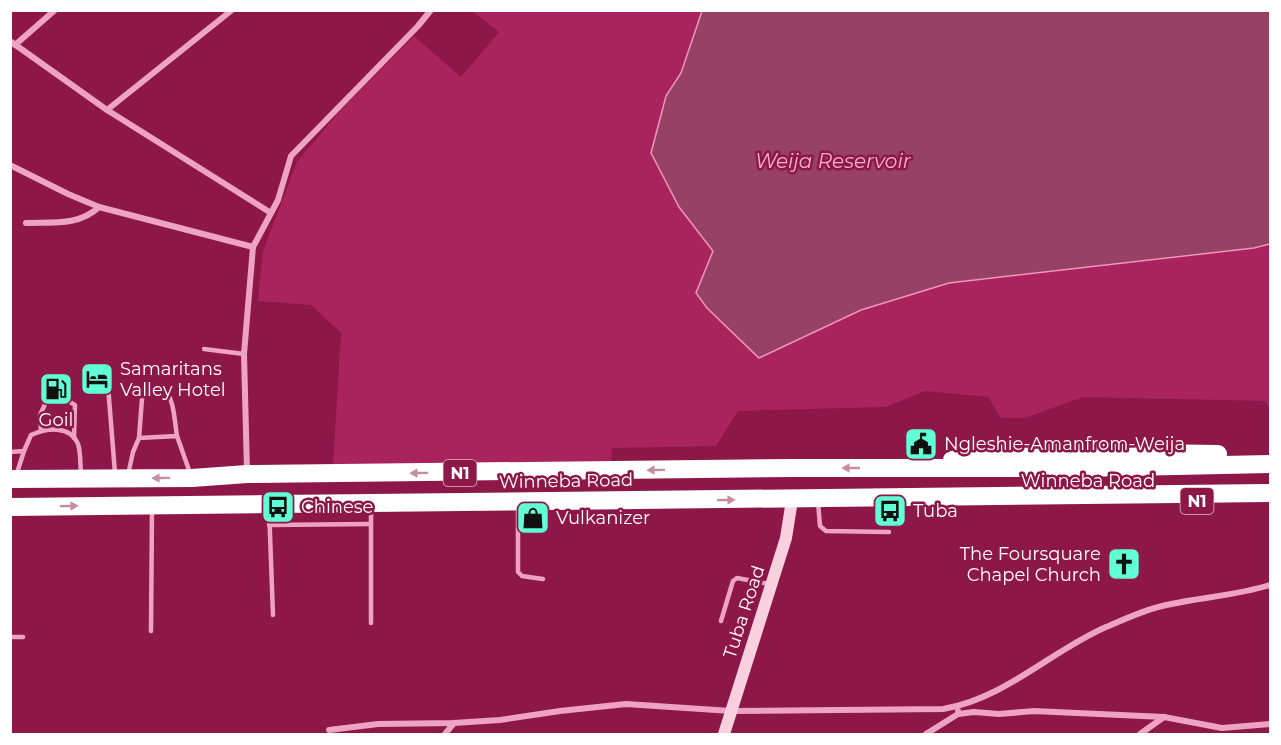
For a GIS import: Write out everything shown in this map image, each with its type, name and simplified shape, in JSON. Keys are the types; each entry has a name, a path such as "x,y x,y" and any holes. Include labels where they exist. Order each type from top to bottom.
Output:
{"highway":[{"name":"Winneba Road","path":"13,479 192,478 247,474 909,468 974,462 1041,460 1229,460 1270,464"},
{"path":"332,475 333,504"},
{"name":"Winneba Road","path":"10,507 792,500 942,496 979,502 1187,503 1270,493"}],"street":[{"path":"55,10 13,43 107,110 271,213"},
{"path":"107,110 232,10"},
{"path":"247,474 244,354 253,247 278,200 291,156 431,10"},
{"path":"10,165 99,207 253,247"},
{"path":"26,223 74,220 90,215 99,207"},
{"name":"Tuba Road","path":"724,735 786,538 792,500"},
{"path":"329,730 378,724 500,720 626,704 730,711 943,709 959,706 1000,689 1068,646 1148,611 1169,604 1233,594 1270,585"},
{"path":"958,714 959,706"},
{"path":"926,735 958,714 974,712 999,714 1034,711 1164,717 1222,728 1270,724"},
{"path":"1140,735 1164,717"},
{"path":"445,735 454,723"}],"lane":[{"path":"204,349 244,354"},
{"path":"108,386 121,479"},
{"path":"121,479 139,438 143,394 148,389 165,390 171,399 177,436 192,478"},
{"path":"41,431 40,415 47,400 67,399 75,405 74,438"},
{"path":"13,479 31,435 51,429 66,432 79,446 82,479"},
{"path":"139,438 177,436"},
{"path":"10,452 24,451"},
{"path":"818,499 820,526 826,531 889,532"},
{"path":"518,502 518,572 522,576 543,579"},
{"path":"371,504 371,623"},
{"path":"269,505 273,615"},
{"path":"151,631 152,506"},
{"path":"269,525 371,524"},
{"path":"721,621 733,581 737,578 771,585"},
{"path":"10,637 23,638"}],"shaded area":[{"path":"472,11 702,11 681,73 666,96 679,207 713,251 861,310 949,283 1254,248 1270,244 1270,411 1266,401 1083,397 1025,418 1001,418 988,397 925,391 886,407 738,411 716,446 612,448 611,464 333,466 341,333 311,305 258,301 263,251 297,162 339,112 414,36 461,77 499,32"}],"water":[{"name":"Weija Reservoir","path":"702,11 1270,11 1270,244 1254,248 949,283 861,310 759,358 707,308 696,293 713,251 679,207 651,153 666,96 681,73"}],"place":[{"name":"Samaritans Valley Hotel","path":"97,379"},
{"name":"Goil","path":"56,389"},
{"name":"Ngleshie-Amanfrom-Weija","path":"921,444"},
{"name":"Chinese","path":"278,507"},
{"name":"Tuba","path":"890,511"},
{"name":"Vulkanizer","path":"533,518"},
{"name":"The Foursquare Chapel Church","path":"1124,564"}]}
